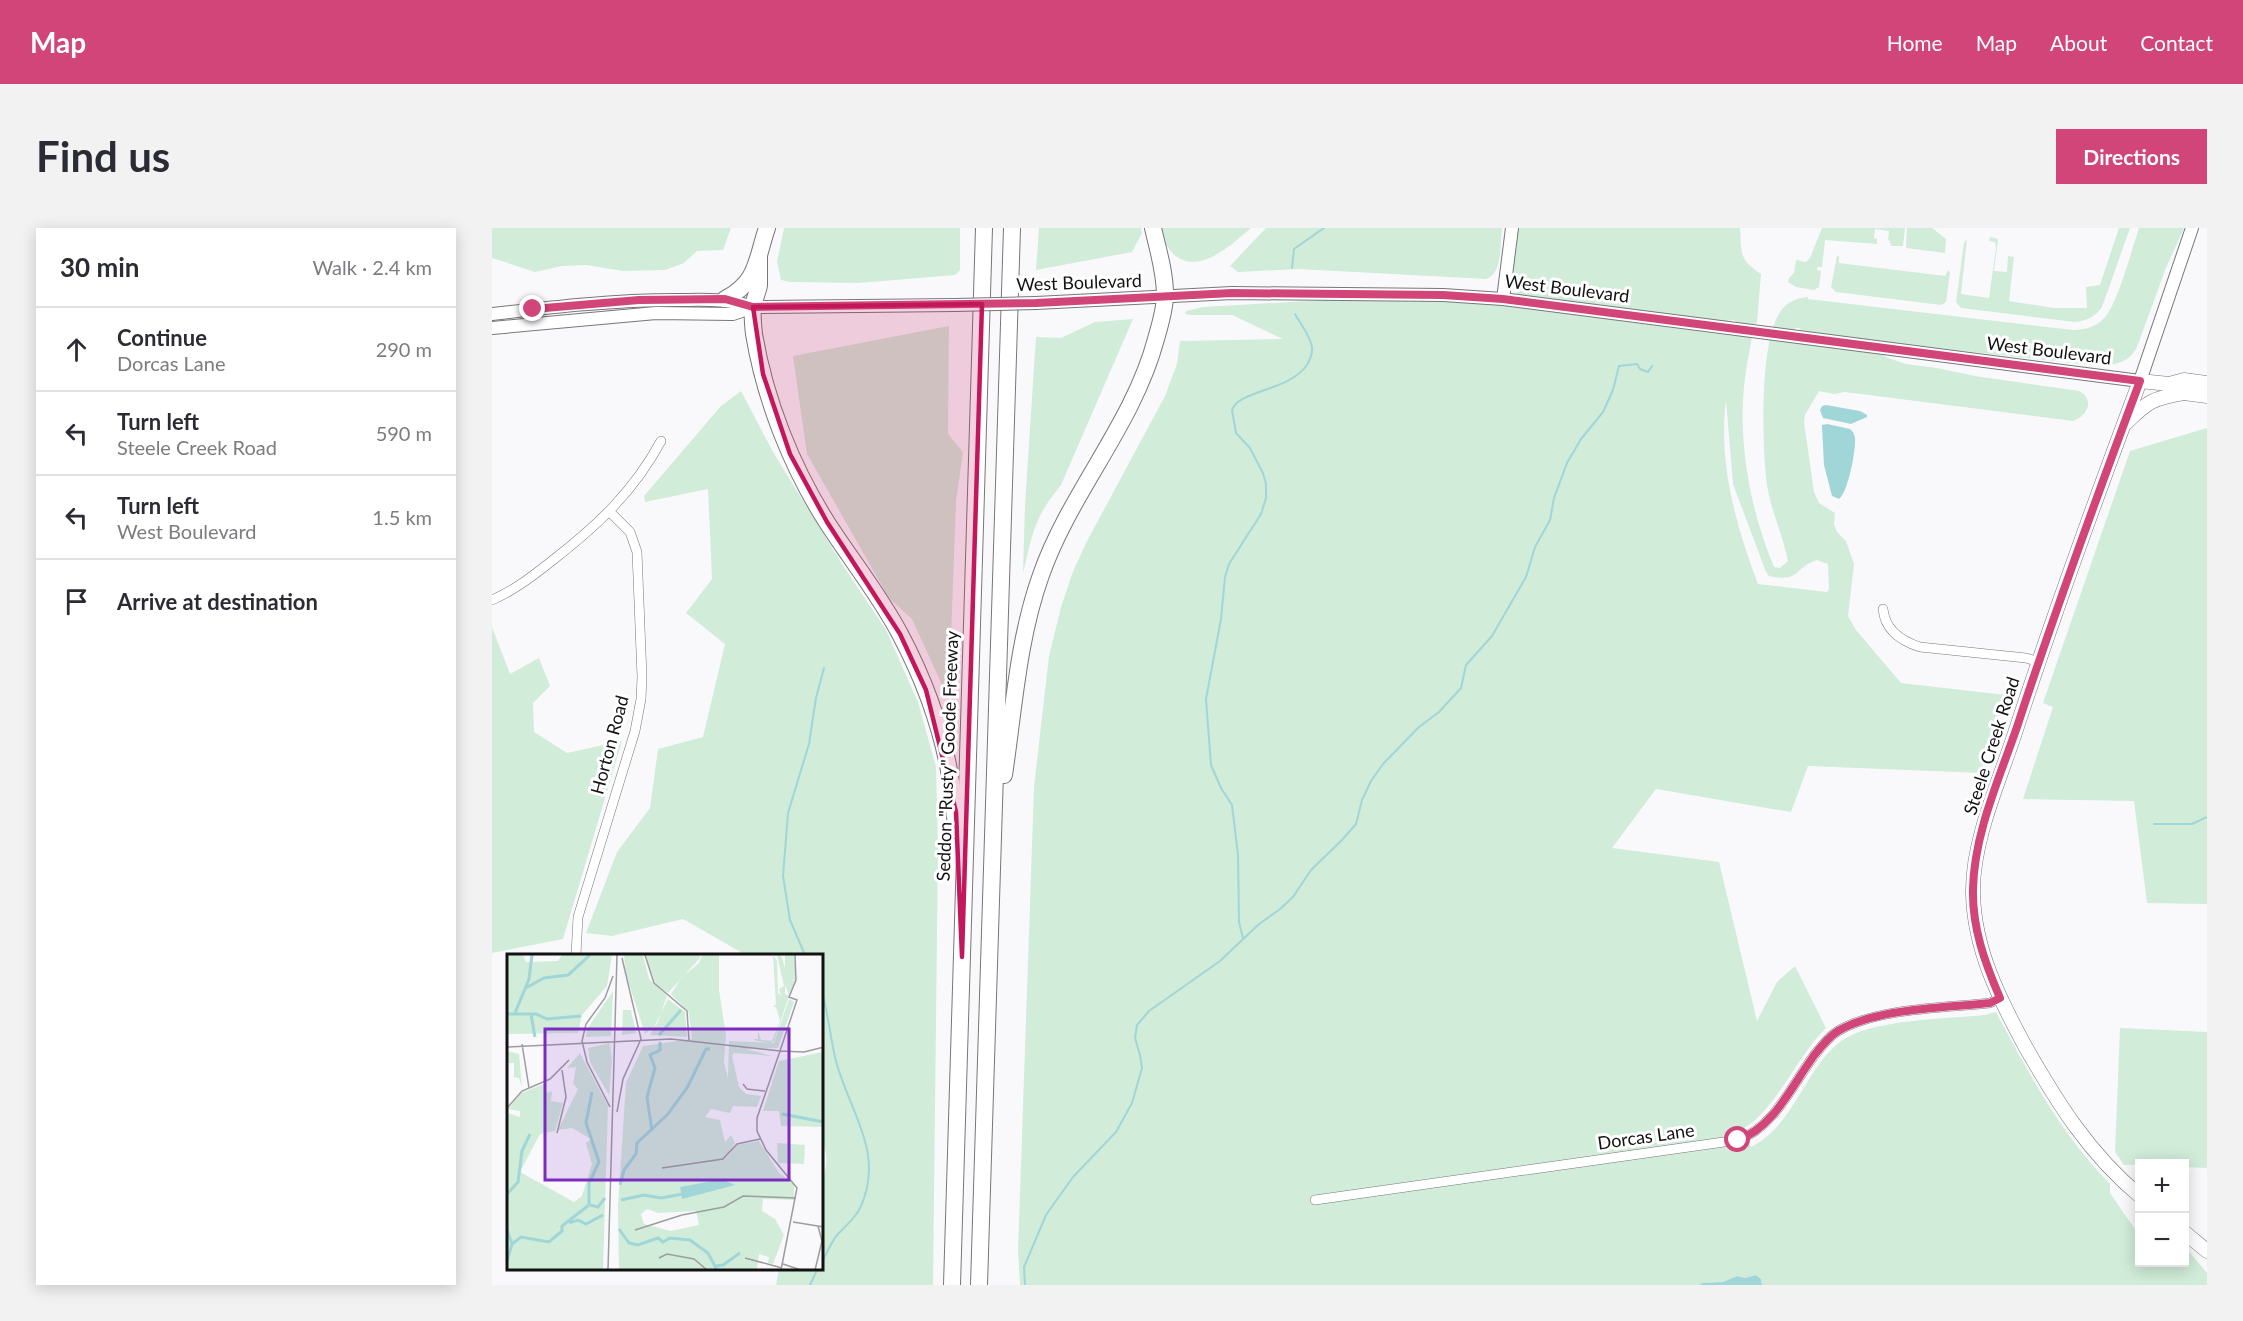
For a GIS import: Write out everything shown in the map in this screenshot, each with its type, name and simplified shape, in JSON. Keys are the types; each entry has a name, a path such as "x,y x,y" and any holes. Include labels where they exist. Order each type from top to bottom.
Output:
{"highway":[{"path":"725,299 747,285 759,258 767,228"},
{"name":"Seddon \"Rusty\" Goode Freeway","path":"951,1285 984,228"},
{"path":"979,1285 1012,228"},
{"path":"992,850 1009,743 1016,679 1027,621 1041,574 1057,537 1137,394 1150,363 1165,297 1164,271 1153,228"},
{"path":"759,258 759,287 753,307 754,334 763,374 790,454 827,522 900,634 926,690 941,736 956,812 962,957"}],"main road":[{"path":"2140,381 2169,384 2184,380 2207,383"},
{"name":"Steele Creek Road","path":"2135,1192 2102,1161 2070,1122 2041,1074 2000,998 1984,959 1977,932 1972,891 1974,871 1988,814 2039,662 2140,381"},
{"path":"2169,384 2184,393"},
{"path":"2123,426 2144,405 2164,396 2184,393 2207,396"},
{"path":"2189,1236 2207,1251"}],"street":[{"path":"1503,299 1512,228"},
{"path":"2140,381 2192,228"},
{"name":"West Boulevard","path":"492,314 639,300 725,299 753,307 1036,303 1232,293 1443,295 1503,299 2140,381"},
{"path":"533,324 536,319 547,315 607,309 639,300"},
{"name":"West Boulevard","path":"492,328 656,313 733,314 753,307"},
{"path":"492,322 525,318 533,309"},
{"path":"492,600 506,594 531,577 610,512 646,468 661,441"},
{"name":"Horton Road","path":"576,954 578,916 627,758 641,699 637,552 630,532 610,512"},
{"path":"1883,609 1884,618 1892,630 1907,643 2026,658 2039,662"},
{"name":"Dorcas Lane","path":"1315,1200 1738,1140 1753,1135 1768,1121 1818,1050 1838,1030 1883,1014 1990,1003 2000,998"}],"highlighted area":[{"path":"982,304 962,957 956,812 926,690 900,634 827,522 790,454 763,374 753,307"}],"green space":[{"path":"492,228 731,228 723,250 697,251 684,263 665,270 623,271 586,265 562,266 535,272 492,258"},
{"path":"784,228 960,228 960,270 955,275 858,283 781,280 777,262"},
{"path":"1039,228 1141,228 1142,233 1132,252 1036,270"},
{"path":"1161,228 1251,228 1210,258 1187,261 1177,257 1167,246"},
{"path":"1266,228 1502,228 1498,265 1491,276 1486,279 1299,269 1238,272 1230,266"},
{"path":"1517,228 1740,228 1743,255 1748,264 1761,274 1757,323 1754,324 1745,378 1744,450 1758,522 1774,567 1780,568 1788,561 1767,485 1763,422 1768,347 1780,312 1789,303 1808,297 1808,299 2073,330 2083,329 2099,322 2111,309 2139,228 2184,228 2166,268 2137,347 2127,359 2113,364 2082,364 1828,336 1803,332 1795,328 1794,344 1878,352 1906,364 2079,391 2087,398 2086,411 2073,421 1845,392 1834,394 1819,391 1805,415 1804,422 1814,492 1819,503 1835,513 1834,524 1837,532 1846,541 1854,564 1848,616 1856,630 1901,683 2005,695 1981,773 1808,766 1791,812 1656,789 1612,848 1719,862 1757,1021 1777,982 1795,966 1826,1028 1805,1053 1763,1112 1752,1123 1740,1130 1751,1147 1766,1138 1778,1126 1817,1067 1840,1042 1853,1034 1889,1024 1996,1012 2061,1124 2092,1165 2110,1184 2110,1193 2135,1229 2135,1267 2189,1267 2189,1252 2207,1273 2207,1285 1762,1285 1761,1279 1756,1275 1745,1278 1737,1276 1723,1282 1699,1285 1020,1285 1018,1251 1034,787 1049,656 1061,607 1086,543 1165,396 1177,364 1180,341 1283,339 1232,315 1191,315 1185,314 1186,311 1203,307 1327,300 1471,301 1734,336 1736,322 1734,320 1726,321 1726,323 1520,296 1513,289 1511,282","holes":["1726,400 1733,484 1769,576 1779,578 1792,576 1817,560 1828,564 1829,589 1827,592 1758,584 1736,517 1731,494 1725,447"]},
{"path":"1822,228 1905,228 1903,246 1891,246 1888,240 1889,231 1875,229 1874,238 1877,239 1877,244 1825,240 1822,267 1817,267 1817,270 1821,271 1819,287 1814,290 1796,287 1788,282 1794,273 1796,260 1806,262 1810,258"},
{"path":"1907,228 1932,228 1946,239 1945,253 1906,248"},
{"path":"2119,228 2130,228 2102,307 2090,318 2074,322 1961,308 1956,302 1964,243 1967,239 1961,294 1989,298 1996,248 1995,242 1989,241 1990,237 1998,239 1994,271 2007,272 2008,256 2014,257 2009,301 2054,308 2087,308 2086,287 2100,285"},
{"path":"1837,256 1839,256 1839,263 1945,276 1948,270 1950,272 1946,302 1941,305 1836,292 1831,287"},
{"path":"1133,319 1061,485 1045,507 1036,526 1023,573 1036,337 1061,338 1095,322"},
{"path":"949,326 948,434 963,452 956,501 949,692 943,687 912,619 889,598 807,454 793,356"},
{"path":"741,391 773,452 886,630 918,702 936,767 938,847 933,1285 776,1285 779,1270 824,1270 826,1160 824,1147 824,954 744,954 683,919 612,936 586,933 617,852 650,808 658,749 703,737 725,644 686,613 712,579 708,489 645,502 644,496 721,406"},
{"path":"2207,428 2207,904 2147,903 2134,801 2023,799 2053,707 2043,703 2130,451"},
{"path":"492,627 510,674 539,658 550,686 533,703 534,732 567,753 622,741 563,939 492,953"},
{"path":"2120,1028 2207,1032 2207,1168 2189,1167 2189,1159 2135,1159 2135,1165 2124,1165 2115,1152"}],"water":[{"path":"1826,405 1860,411 1867,417 1851,424 1823,418 1820,410"},
{"path":"1822,425 1850,429 1855,438 1853,461 1848,480 1839,499 1832,496 1824,465"},
{"path":"1756,1275 1761,1279 1762,1285 1699,1285 1723,1282 1737,1276 1745,1278"}],"waterway":[{"path":"1292,268 1294,249 1324,228"},
{"path":"1243,938 1239,922 1238,855 1232,805 1221,788 1211,765 1206,699 1221,619 1225,577 1229,564 1261,514 1266,498 1263,473 1250,448 1236,433 1232,410 1236,403 1244,398 1289,380 1307,365 1312,354 1312,346 1295,314"},
{"path":"1025,1285 1024,1267 1046,1215 1073,1177 1116,1132 1132,1103 1142,1068 1135,1038 1137,1025 1149,1011 1220,961 1258,925 1280,909 1293,897 1311,870 1356,824 1362,800 1371,781 1383,764 1419,727 1439,712 1461,688 1466,665 1492,636 1526,577 1535,547 1550,520 1554,498 1567,463 1581,439 1603,412 1613,390 1619,366 1637,364 1640,369 1648,372 1652,366"},
{"path":"805,954 790,920 783,876 788,813 809,744 816,698 824,668"},
{"path":"2154,824 2192,824 2207,817"},
{"path":"824,1002 836,1061 862,1132 869,1168 867,1186 859,1210 836,1237 824,1258"},
{"path":"810,1285 817,1270"}],"route":[{"path":"533,309 644,300 725,299 753,307 1036,303 1232,293 1443,295 1503,299 2140,381 2087,523 2027,696 1977,851 1972,891 1977,932 1984,959 2000,998 1990,1003 1883,1014 1838,1030 1818,1050 1768,1121 1753,1135 1738,1140"}]}
